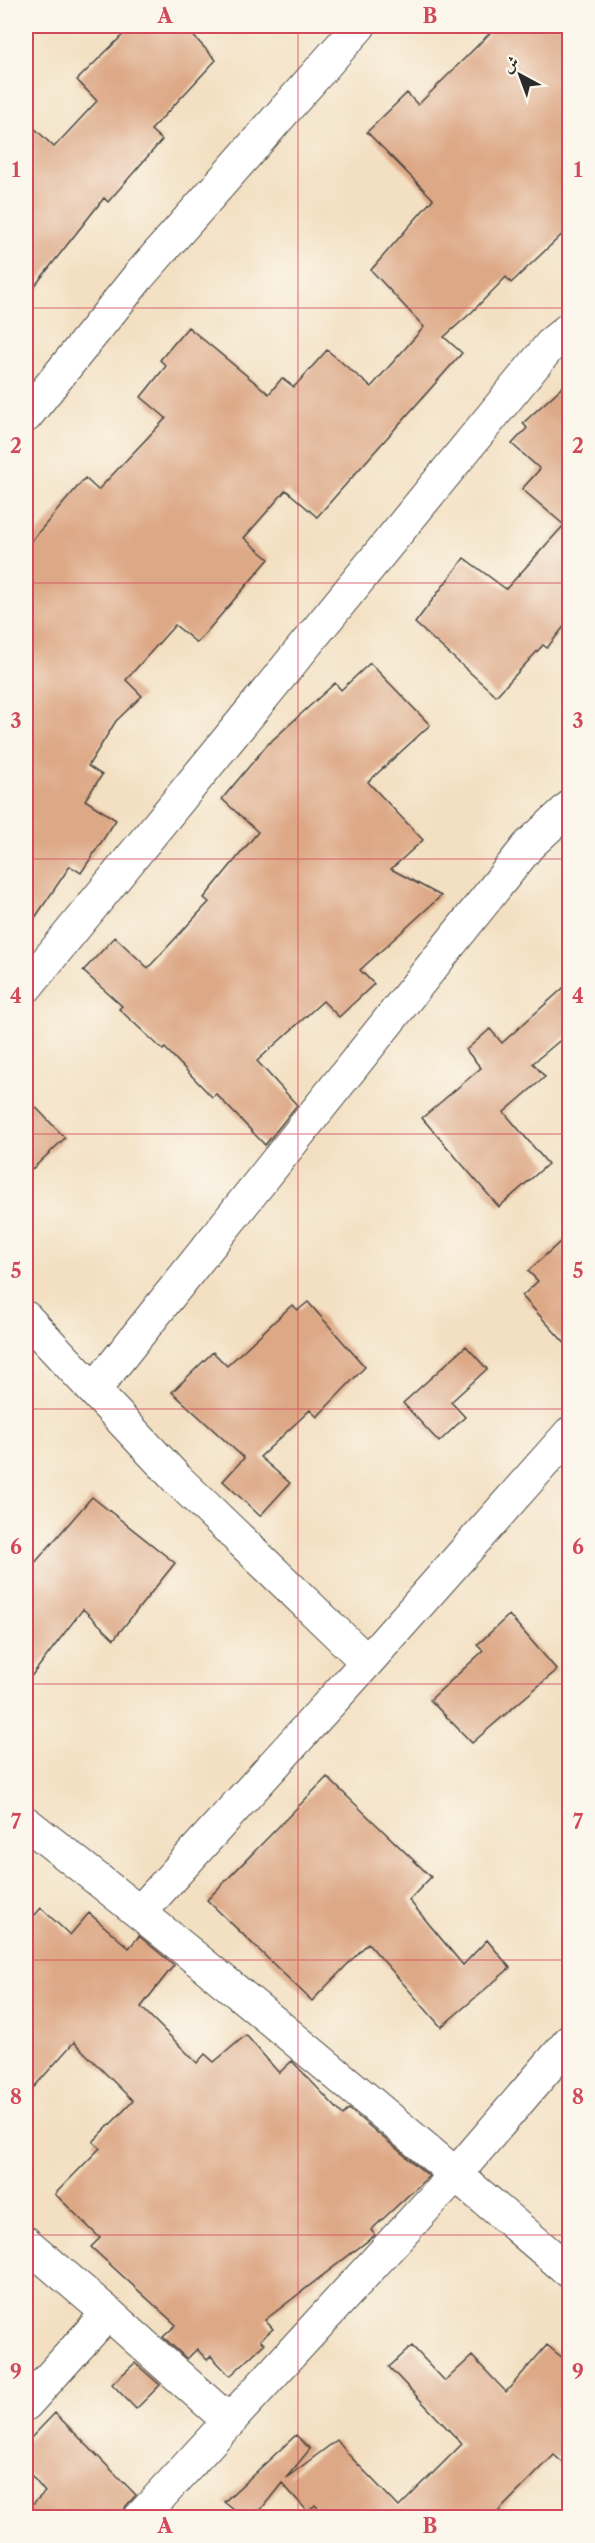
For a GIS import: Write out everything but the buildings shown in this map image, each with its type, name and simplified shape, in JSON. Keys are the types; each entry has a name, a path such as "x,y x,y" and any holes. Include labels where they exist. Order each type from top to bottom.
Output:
{"street":[{"path":"26,416 138,277 359,26"},
{"path":"26,987 524,378 554,342 570,328"},
{"path":"94,1390 529,845 570,807"},
{"path":"26,1318 177,1479 367,1662"},
{"path":"140,1912 367,1662 570,1433"},
{"path":"26,1823 140,1912 456,2174 570,2272"},
{"path":"141,2517 456,2174 570,2041"},
{"path":"26,2243 230,2422"},
{"path":"26,2404 108,2313"}]}
